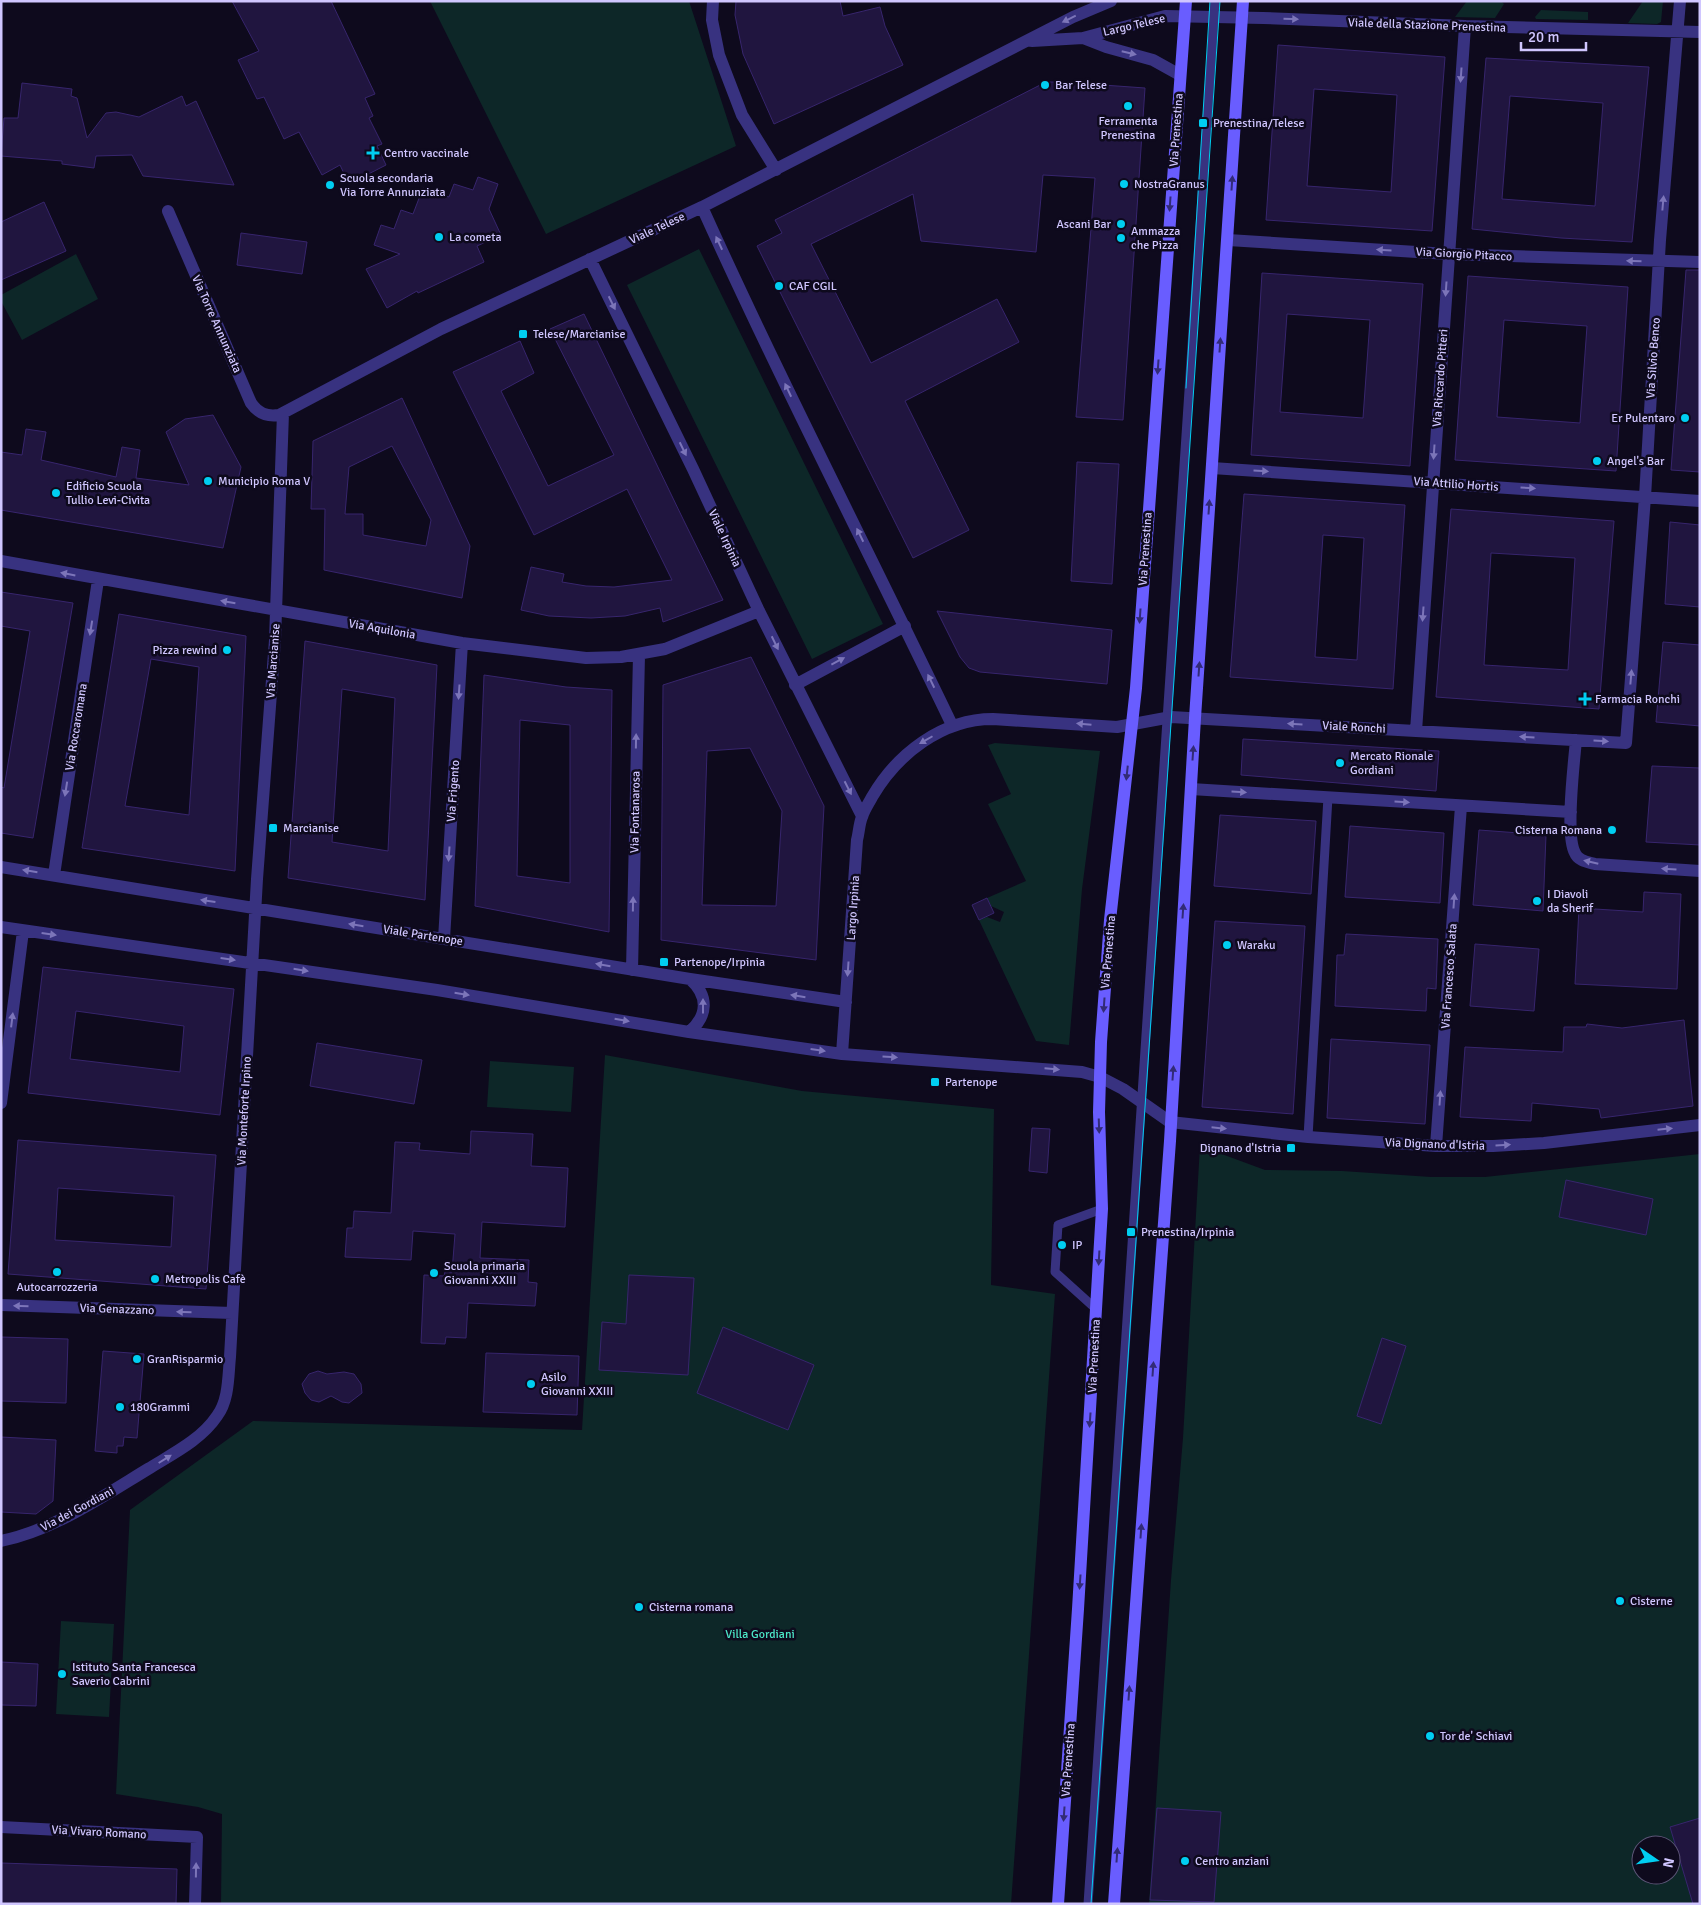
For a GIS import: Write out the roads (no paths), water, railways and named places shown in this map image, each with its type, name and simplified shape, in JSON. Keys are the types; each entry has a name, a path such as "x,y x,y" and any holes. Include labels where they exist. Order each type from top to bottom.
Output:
{"main road":[{"name":"Via Prenestina","path":"1058,1904 1102,1209 1100,1078 1110,920 1132,725 1186,1"},
{"path":"1114,1904 1170,1122 1195,718 1244,1"}],"street":[{"path":"713,1 712,20 719,55 742,115 776,170"},
{"name":"Largo Telese","path":"1029,41 1073,17 1110,1"},
{"name":"Via Silvio Benco","path":"1626,743 1645,497 1659,262 1680,1"},
{"name":"Largo Telese","path":"1029,41 1083,38 1165,16 1185,16"},
{"name":"Viale della Stazione Prenestina","path":"1185,16 1700,32"},
{"name":"Via Riccardo Pitteri","path":"1416,730 1465,26"},
{"name":"Largo Telese","path":"1083,38 1106,47 1153,60 1180,76"},
{"name":"Viale Telese","path":"283,414 441,329 776,170 1029,41"},
{"path":"702,206 804,424 905,626 952,725"},
{"name":"Via Torre Annunziata","path":"168,211 251,403 263,414 270,416 283,414"},
{"name":"Via Giorgio Pitacco","path":"1228,240 1448,254 1700,262"},
{"name":"Viale Irpinia","path":"590,259 693,469 795,685 862,816"},
{"name":"Via Marcianise","path":"256,909 276,610 283,414"},
{"name":"Via Attilio Hortis","path":"1212,468 1700,501"},
{"name":"Via Aquilonia","path":"1,561 98,580 462,643 586,658 639,655 665,649 759,611"},
{"name":"Via Roccaromana","path":"54,875 98,580"},
{"path":"795,685 905,626"},
{"name":"Via Frigento","path":"444,939 462,643"},
{"name":"Via Fontanarosa","path":"632,970 639,655"},
{"name":"Viale Ronchi","path":"1132,725 1167,718 1195,718 1626,743"},
{"name":"Largo Irpinia","path":"842,1054 857,840 862,816 880,782 894,766 915,747 952,725 973,720 1132,725"},
{"path":"1576,740 1571,812 1572,846 1575,854 1579,858 1595,864 1700,871"},
{"path":"1191,789 1571,812"},
{"name":"Via Francesco Salata","path":"1436,1146 1461,806"},
{"name":"Viale Partenope","path":"1,866 632,970 846,1002"},
{"name":"Via Monteforte Irpino","path":"123,1484 186,1446 200,1435 218,1415 224,1400 228,1379 256,909"},
{"path":"1,927 253,963 584,1013 689,1032 842,1054 1082,1072 1123,1089 1170,1122"},
{"path":"1,1103 23,931"},
{"path":"689,1032 698,1024 704,1008 700,991 690,979"},
{"name":"Via Dignano d'Istria","path":"1170,1122 1308,1137 1436,1146 1493,1146 1544,1143 1700,1124"},
{"name":"Via Genazzano","path":"1,1305 232,1313"},
{"name":"Via dei Gordiani","path":"1,1541 50,1525 123,1484"},
{"name":"Via Vivaro Romano","path":"1,1827 197,1837 195,1904"}],"lane":[{"path":"1088,1904 1215,1"},
{"path":"1308,1137 1328,796"},
{"path":"1096,1309 1055,1272 1058,1225 1102,1209"}],"tram line":[{"path":"1186,388 1210,1"},
{"path":"1091,1904 1220,1"}],"place":[{"name":"Bar Telese","path":"1045,85"},
{"name":"Ferramenta Prenestina","path":"1128,106"},
{"name":"Prenestina/Telese","path":"1203,123"},
{"name":"Centro vaccinale","path":"373,153"},
{"name":"NostraGranus","path":"1124,184"},
{"name":"Scuola secondaria Via Torre Annunziata","path":"330,185"},
{"name":"Ascani Bar","path":"1121,224"},
{"name":"La cometa","path":"439,237"},
{"name":"Ammazza che Pizza","path":"1121,238"},
{"name":"CAF CGIL","path":"779,286"},
{"name":"Telese/Marcianise","path":"523,334"},
{"name":"Er Pulentaro","path":"1685,418"},
{"name":"Angel's Bar","path":"1597,461"},
{"name":"Municipio Roma V","path":"208,481"},
{"name":"Edificio Scuola Tullio Levi-Civita","path":"56,493"},
{"name":"Pizza rewind","path":"227,650"},
{"name":"Farmacia Ronchi","path":"1585,699"},
{"name":"Mercato Rionale Gordiani","path":"1340,763"},
{"name":"Marcianise","path":"273,828"},
{"name":"Cisterna Romana","path":"1612,830"},
{"name":"I Diavoli da Sherif","path":"1537,901"},
{"name":"Waraku","path":"1227,945"},
{"name":"Partenope/Irpinia","path":"664,962"},
{"name":"Partenope","path":"935,1082"},
{"name":"Dignano d'Istria","path":"1291,1148"},
{"name":"Prenestina/Irpinia","path":"1131,1232"},
{"name":"IP","path":"1062,1245"},
{"name":"Autocarrozzeria","path":"57,1272"},
{"name":"Scuola primaria Giovanni XXIII","path":"434,1273"},
{"name":"Metropolis Cafè","path":"155,1279"},
{"name":"GranRisparmio","path":"137,1359"},
{"name":"Asilo Giovanni XXIII","path":"531,1384"},
{"name":"180Grammi","path":"120,1407"},
{"name":"Cisterne","path":"1620,1601"},
{"name":"Cisterna romana","path":"639,1607"},
{"name":"Istituto Santa Francesca Saverio Cabrini","path":"62,1674"},
{"name":"Tor de' Schiavi","path":"1430,1736"},
{"name":"Centro anziani","path":"1185,1861"}],"park label":[{"name":"Villa Gordiani","path":"760,1634"}]}
